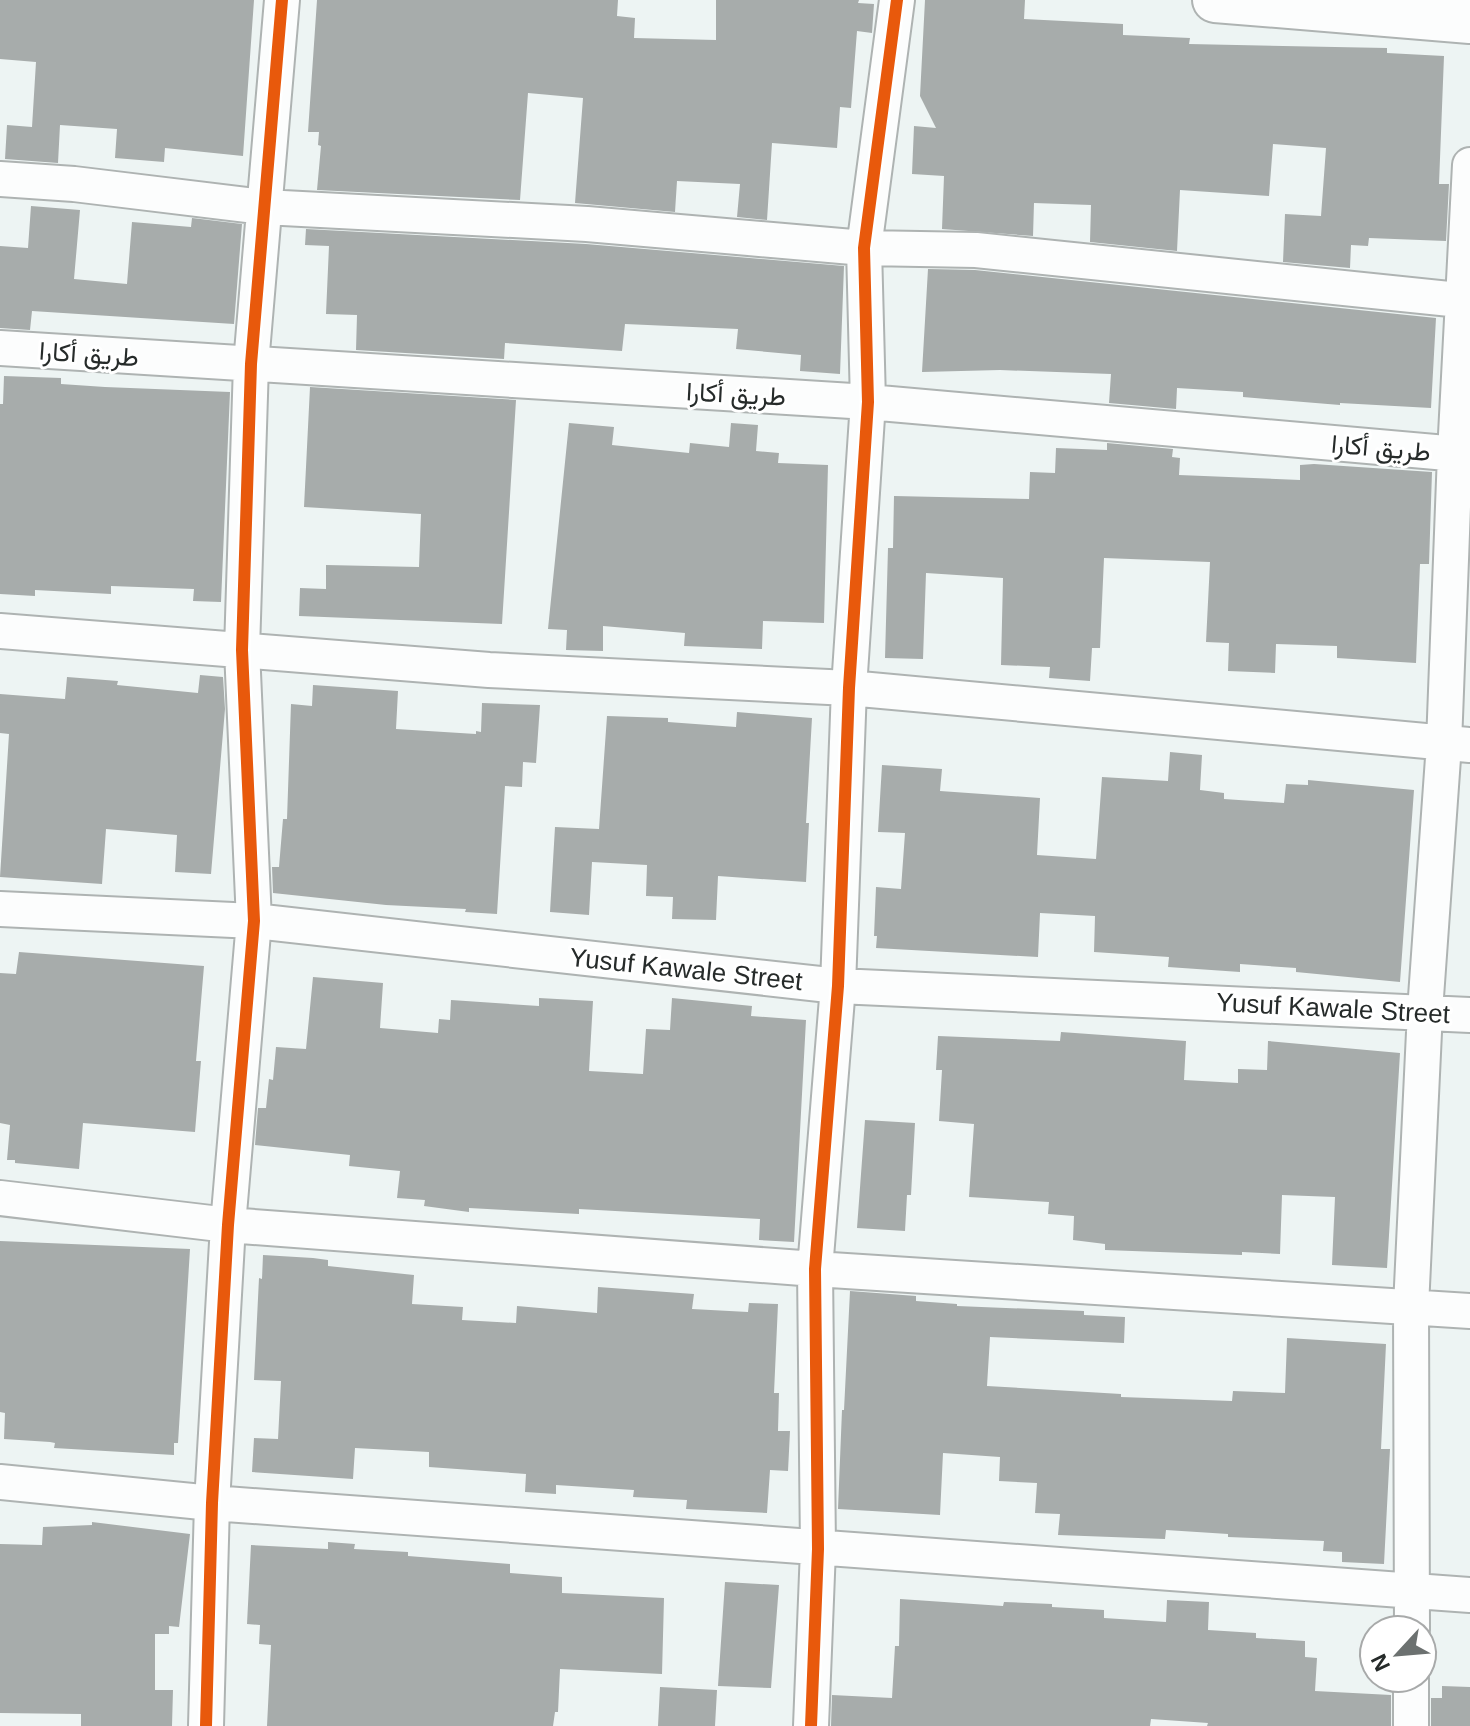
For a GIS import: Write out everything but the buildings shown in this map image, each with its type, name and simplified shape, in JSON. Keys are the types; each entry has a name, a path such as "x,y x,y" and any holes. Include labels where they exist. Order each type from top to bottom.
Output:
{"street":[{"path":"206,1726 212,1503 228,1225 254,921 242,650 251,364 282,0"},
{"path":"811,1726 818,1549 815,1269 838,986 849,688 868,402 864,248 897,0"},
{"path":"1215,0 1470,21"},
{"path":"1412,1614 1411,1307 1425,1011 1457,744 1470,165"},
{"path":"0,179 74,184 264,207 587,224 864,248 976,250 1466,301"},
{"name":"طريق أكارا","path":"0,348 868,402 1462,455"},
{"path":"0,631 489,670 849,688 1457,744"},
{"name":"Yusuf Kawale Street","path":"0,909 254,921 838,986 1470,1015"},
{"path":"0,1198 228,1225 815,1269 1470,1311"},
{"path":"0,1482 212,1503 1470,1595"},
{"path":"1411,1694 1411,1726"}],"cycle path":[{"path":"206,1726 212,1503 228,1225 254,921 242,650 251,364 282,0"},
{"path":"811,1726 818,1549 815,1269 838,986 849,688 868,402 864,248 897,0"}]}
